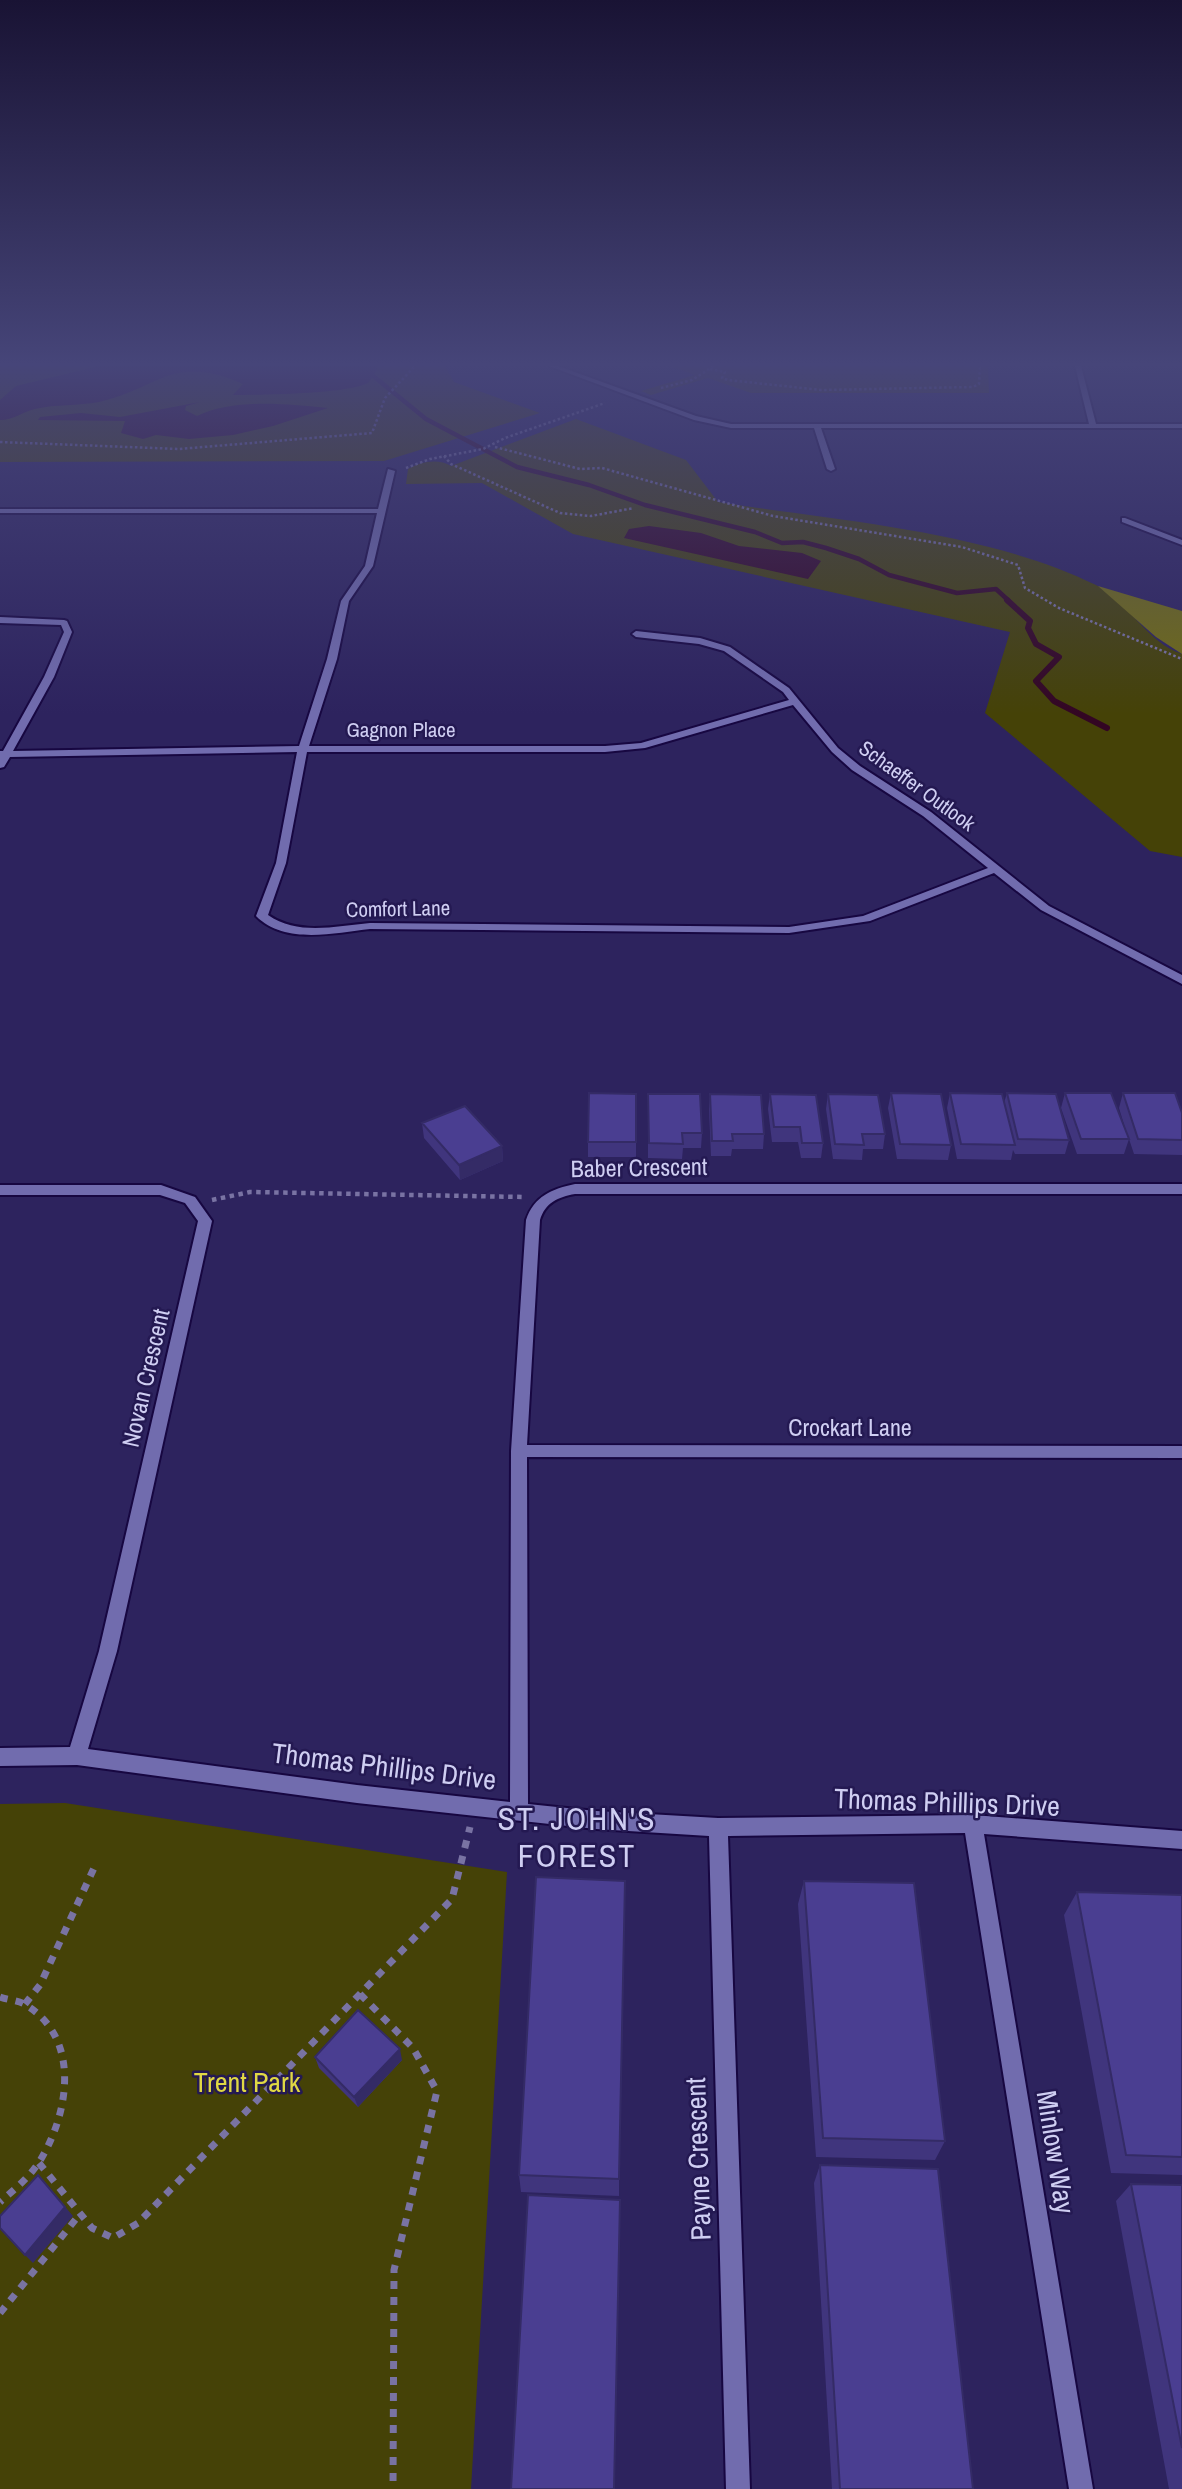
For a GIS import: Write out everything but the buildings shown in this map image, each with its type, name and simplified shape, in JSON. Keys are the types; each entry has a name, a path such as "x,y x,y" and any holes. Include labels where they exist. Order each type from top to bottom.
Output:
{"street":[{"name":"Comfort Lane","path":"388,482 369,566 345,601 331,659 303,749 281,863 262,916 270,924 290,930 370,926 789,930 866,919 995,869"},
{"path":"0,511 381,511"},
{"path":"1125,520 1182,543"},
{"path":"0,620 64,623 68,632 49,677 2,754 0,765"},
{"name":"Schaeffer Outlook","path":"636,634 700,641 727,649 786,690 835,750 856,768 927,814 1045,908 1182,980"},
{"name":"Gagnon Place","path":"2,754 303,749 566,751 630,747 682,735 796,701"},
{"path":"0,1189 161,1190 194,1203"},
{"name":"Baber Crescent","path":"519,1810 519,1451 534,1220 538,1207 550,1196 575,1189 1182,1189"},
{"name":"Novan Crescent","path":"77,1756 108,1651 205,1221 194,1203"},
{"name":"Crockart Lane","path":"519,1451 1182,1452"},
{"name":"Thomas Phillips Drive","path":"0,1757 77,1756 357,1794 596,1820 718,1827 973,1825 1182,1840"},
{"name":"Minlow Way","path":"973,1825 1081,2489"},
{"name":"Payne Crescent","path":"718,1827 738,2489"}],"path":[{"path":"491,482 560,513 592,516 634,508"},
{"path":"652,482 773,516 962,547 1017,565 1025,588 1059,608 1182,659"},
{"path":"194,1203 250,1192 550,1196"},
{"path":"39,2163 92,2228 113,2238 138,2223 452,1899 460,1877 475,1805"},
{"path":"25,2004 40,1985 94,1868"},
{"path":"360,1994 413,2048 437,2091 394,2270 393,2489"},
{"path":"0,1997 25,2004 48,2024 63,2053 66,2088 58,2126 39,2163 0,2202"},
{"path":"0,2313 80,2214"}],"green space":[{"path":"406,482 703,482 718,502 862,522 960,540 1008,552 1096,585 1118,601 1158,641 1182,654 1182,857 1150,851 985,713 1010,632 573,534 482,483"},
{"name":"Trent Park","path":"65,1803 507,1872 471,2489 0,2489 0,1804"}],"shaded area":[{"path":"649,526 701,533 739,546 802,553 821,561 808,579 624,538 629,529"},
{"path":"1098,586 1182,611 1182,654 1156,637"}],"waterway":[{"path":"578,482 645,505 755,532 782,543 803,542 826,548 859,559 889,575 957,593 996,589 1009,601"},
{"path":"1007,600 1030,621 1028,628 1036,644 1059,657 1036,681 1054,701 1107,728"}],"district":[{"name":"ST. JOHN'S FOREST","path":"577,1838"}]}
